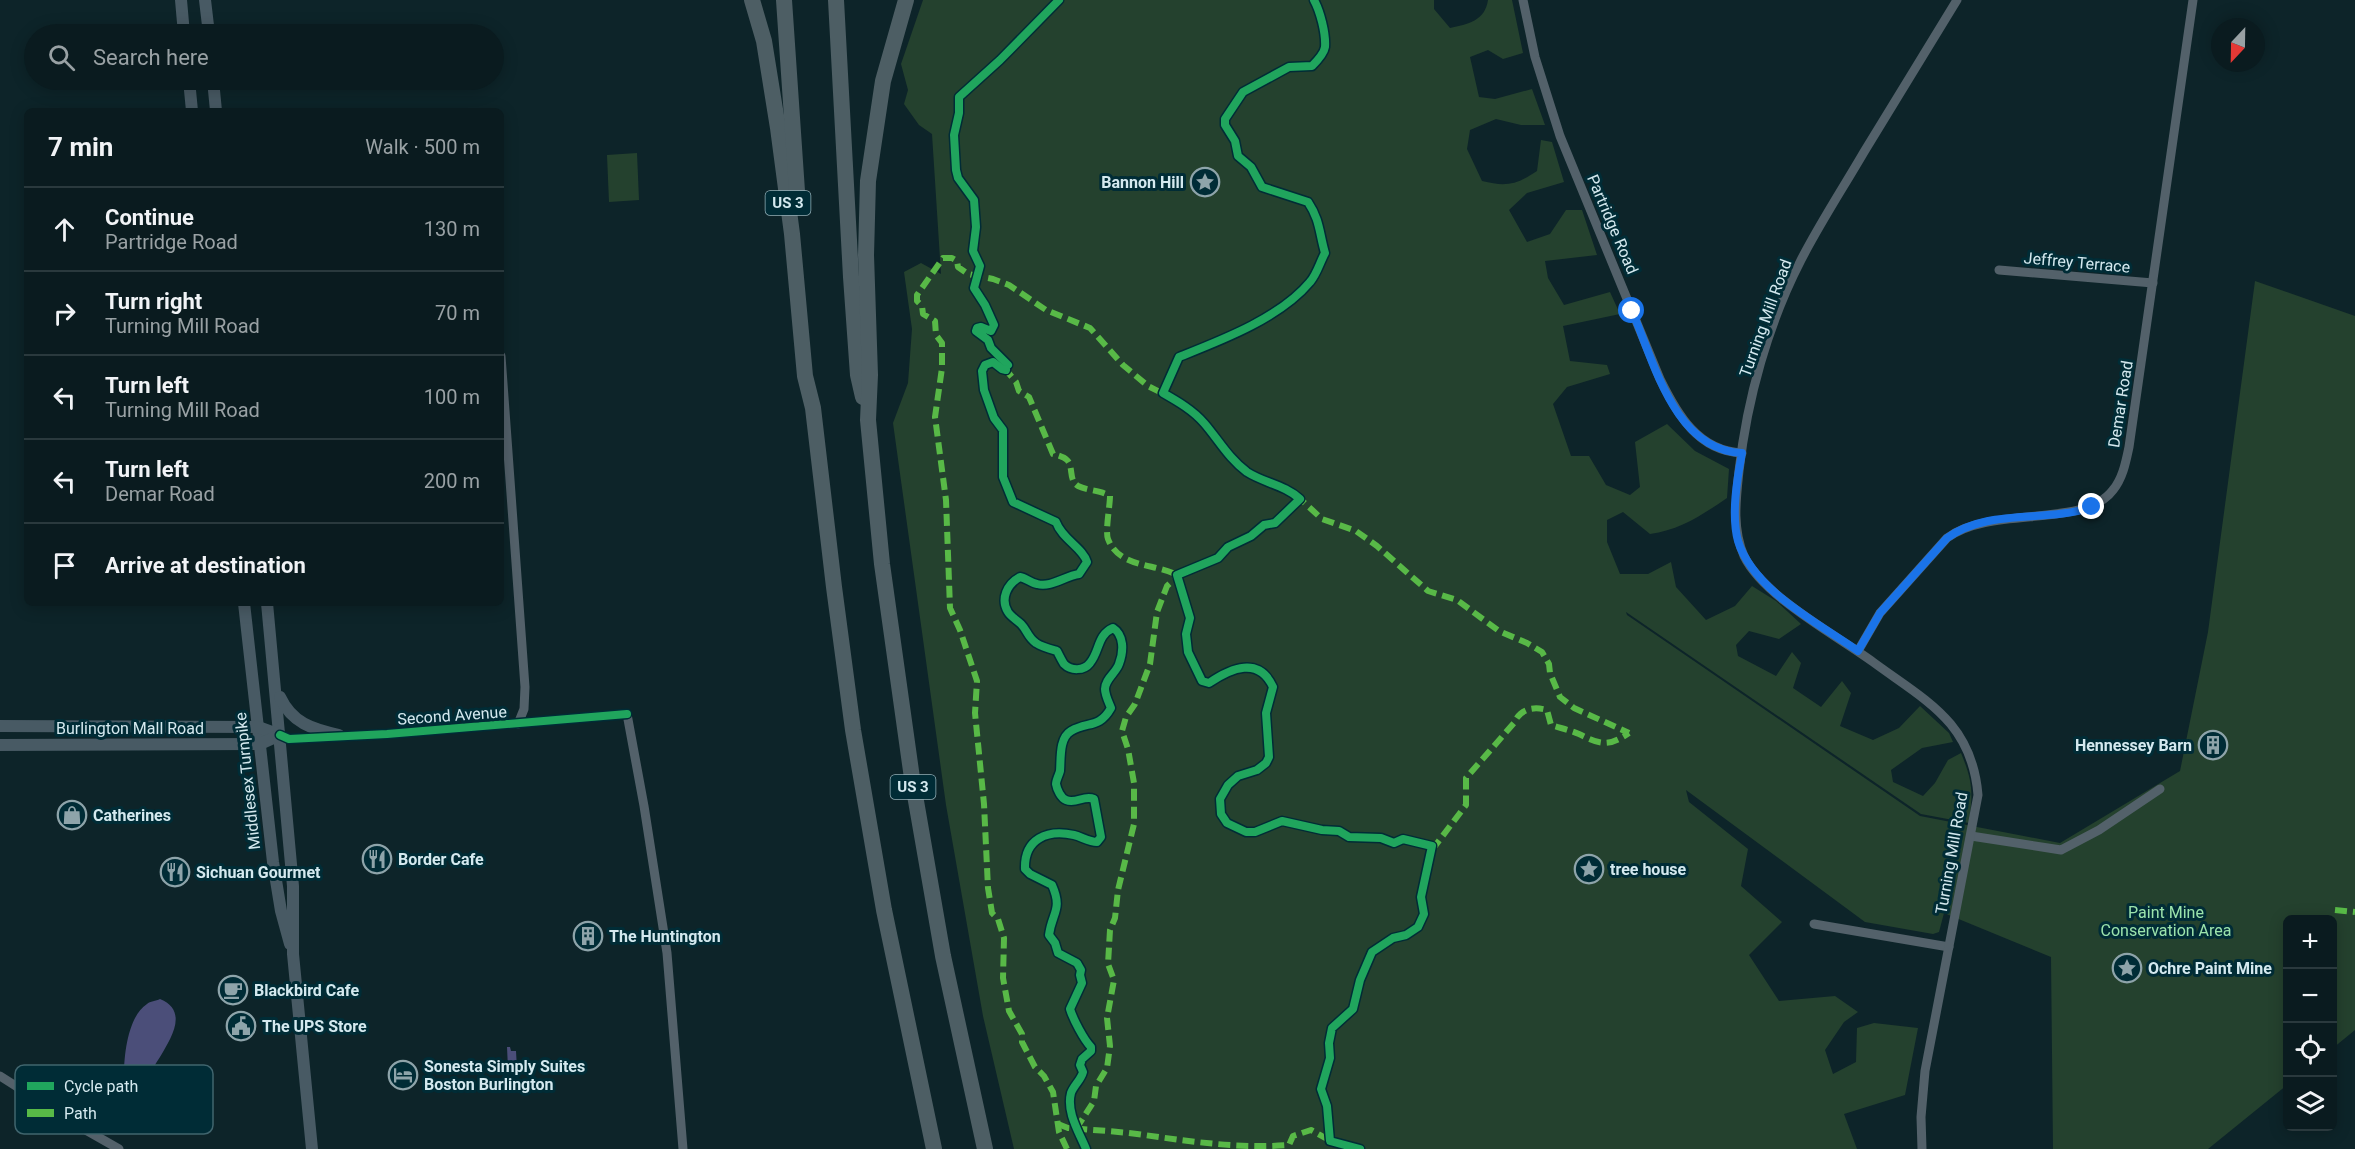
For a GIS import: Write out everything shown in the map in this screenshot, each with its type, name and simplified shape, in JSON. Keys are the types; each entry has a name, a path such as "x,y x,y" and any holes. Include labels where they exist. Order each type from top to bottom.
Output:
{"highway":[{"name":"US 3","path":"753,0 762,30 774,100 792,234 805,376 813,408 836,605 862,784 895,969 934,1149"},
{"path":"784,0 798,210 813,375 813,408"},
{"name":"US 3","path":"836,0 855,340 858,375 868,420 882,564 913,787 945,965 986,1149"},
{"path":"868,420 870,375 866,246 868,181 881,90 906,0"}],"main road":[{"path":"181,0 183,24"},
{"path":"205,0 207,24"},
{"path":"190,90 192,108"},
{"path":"214,90 216,108"},
{"name":"Middlesex Turnpike","path":"244,606 277,891 293,954"},
{"name":"Middlesex Turnpike","path":"267,606 293,886 293,954 312,1149"},
{"path":"276,684 284,704 294,718 304,725 339,735"},
{"name":"Burlington Mall Road","path":"0,726 258,727 280,735"},
{"path":"260,744 280,735"},
{"name":"Burlington Mall Road","path":"0,745 260,744"}],"street":[{"name":"Partridge Road","path":"1523,0 1538,67 1560,136 1659,379 1674,407 1698,436 1722,449 1742,453"},
{"name":"Turning Mill Road","path":"1922,1149 1922,1092 1978,795 1977,778 1970,753 1945,716 1779,596 1758,576 1745,558 1738,539 1736,522 1742,453 1757,376 1786,294 1801,261 1957,0"},
{"name":"Demar Road","path":"1858,651 1880,613 1947,538 1956,531 1975,524 2085,510 2099,503 2114,490 2123,472 2129,447 2193,0"},
{"name":"Jeffrey Terrace","path":"1999,270 2153,283"},
{"path":"504,397 525,687 524,709 518,724"},
{"name":"Second Avenue","path":"280,735 289,739 380,734 627,714 644,806 668,964 683,1149"},
{"path":"1971,836 2061,850 2099,830 2160,789"},
{"path":"1814,924 1949,947"},
{"path":"0,1076 15,1086"},
{"path":"93,1134 119,1149"}],"green space":[{"name":"Paint Mine Conservation Area","path":"923,0 1434,0 1434,9 1450,28 1475,20 1483,13 1488,0 1512,0 1523,53 1503,59 1488,50 1470,57 1479,97 1495,99 1532,89 1545,125 1521,125 1496,119 1470,130 1467,149 1482,181 1511,184 1537,171 1541,140 1552,142 1564,182 1527,193 1509,210 1527,242 1550,234 1566,210 1582,210 1597,255 1545,261 1548,278 1564,305 1610,292 1620,314 1563,326 1570,361 1607,365 1610,374 1567,387 1553,404 1571,456 1589,456 1606,485 1630,495 1640,487 1635,442 1667,424 1695,451 1729,469 1727,498 1700,516 1681,525 1650,534 1623,512 1607,520 1607,542 1620,574 1648,574 1671,562 1676,587 1706,620 1735,606 1752,586 1776,601 1801,624 1779,639 1749,631 1736,645 1738,656 1776,676 1792,652 1801,663 1793,688 1821,707 1842,681 1851,693 1840,726 1873,740 1899,728 1920,706 1949,733 1953,742 1922,748 1891,770 1893,782 1923,796 1935,783 1948,760 1961,753 1971,787 1969,823 1921,814 1626,612 1627,615 1920,816 2060,843 2180,771 2208,632 2255,281 2355,316 2355,1030 2337,1045 2337,915 2283,915 2283,1088 2208,1149 2053,1149 2051,957 1944,913 1939,932 1933,934 1865,922 1686,790 1689,802 1748,849 1741,886 1782,922 1749,955 1779,1001 1835,996 1858,1012 1844,1022 1825,1050 1833,1074 1856,1062 1857,1028 1874,1023 1918,1028 1905,1095 1844,1114 1857,1149 1014,1149 983,1016 946,805 893,423 908,383 912,329 904,272 921,263 941,274 932,134 919,125 904,104 908,90 901,64"},
{"path":"637,153 639,200 609,202 607,155"}],"water":[{"path":"160,999 174,1010 176,1018 172,1033 155,1065 125,1065 131,1026 135,1017 148,1003"},
{"path":"507,1047 510,1047 511,1051 516,1051 517,1069 508,1069"}],"marked path":[{"path":"1067,1149 1059,1132 1053,1092 1044,1076 1035,1067 1022,1042 1022,1034 1009,1011 1003,978 1004,938 998,919 992,913 988,888 984,804 975,713 977,681 950,608 946,500 935,417 942,368 942,343 936,335 935,321 923,314 922,306 917,301 917,295 943,258 952,258 957,261 958,267 968,274 1009,285 1046,310 1090,328 1123,365 1148,386 1168,396"},
{"path":"1003,369 1016,382 1019,391 1029,397 1053,454 1067,460 1075,483 1082,488 1110,496 1107,535 1113,548 1129,560 1168,571 1179,578"},
{"path":"1296,495 1322,519 1356,531 1377,546 1428,591 1457,600 1499,631 1542,652 1549,664 1550,673 1560,697 1574,708 1629,733"},
{"path":"1076,1129 1094,1101 1096,1086 1107,1068 1110,1046 1107,1018 1114,980 1108,964 1110,930 1115,918 1118,890 1134,824 1134,783 1122,731 1150,664 1157,612 1167,586 1180,574"},
{"path":"1432,850 1466,805 1466,778 1523,712 1537,708 1547,710 1551,725 1604,743 1615,741 1629,733"},
{"path":"2335,910 2355,912"},
{"path":"1058,1124 1068,1128 1232,1145 1289,1145 1293,1136 1311,1130 1331,1141"}],"cycle path":[{"path":"1008,365 991,348 988,340 976,331 981,327 991,331 994,325 974,288 980,266 973,251 976,227 974,200 958,178 956,170 954,135 959,113 959,97 1000,60 1059,0"},
{"path":"1314,0 1325,35 1325,47 1320,57 1312,66 1289,67 1243,92 1225,119 1225,125 1235,141 1238,156 1251,167 1262,187 1308,202 1317,221 1325,253 1310,282 1283,307 1249,327 1179,357 1163,393 1200,418 1229,455 1247,472 1288,490 1300,499 1275,523 1264,525 1251,536 1228,547 1218,558 1177,575 1190,618 1186,634 1188,652 1202,681 1209,683 1226,673 1252,668 1267,677 1273,687 1266,713 1269,757 1266,763 1257,770 1238,776 1228,785 1220,799 1221,814 1227,823 1246,832 1255,832 1282,821 1322,830 1339,831 1349,837 1381,838 1394,843 1403,839 1432,846 1421,897 1424,914 1418,927 1406,935 1393,938 1372,952 1360,980 1353,1009 1332,1028 1329,1043 1330,1058 1321,1089 1327,1106 1330,1141 1360,1149"},
{"path":"1006,370 993,362 985,365 982,371 984,390 994,418 1003,430 1003,477 1013,502 1056,522 1087,562 1079,574 1053,583 1042,585 1020,577 1006,592 1006,607 1009,614 1021,624 1033,641 1057,651 1064,664 1070,668 1081,669 1087,666 1101,639 1113,628 1117,631 1122,644 1119,664 1105,685 1111,708 1107,715 1098,722 1077,728 1064,738 1060,771 1056,782 1062,798 1066,800 1094,799 1101,837 1097,842 1074,835 1046,835 1039,838 1028,850 1025,869 1052,885 1057,906 1049,935 1058,953 1077,963 1081,970 1082,983 1070,1009 1091,1051 1082,1059 1080,1065 1083,1072 1072,1090 1070,1107 1086,1149"},
{"path":"280,735 289,739 387,734 627,714"}],"place":[{"name":"Bannon Hill","path":"1205,182"},
{"name":"Hennessey Barn","path":"2213,745"},
{"name":"Catherines","path":"72,815"},
{"name":"Border Cafe","path":"377,859"},
{"name":"tree house","path":"1589,869"},
{"name":"Sichuan Gourmet","path":"175,872"},
{"name":"The Huntington","path":"588,936"},
{"name":"Ochre Paint Mine","path":"2127,968"},
{"name":"Blackbird Cafe","path":"233,990"},
{"name":"The UPS Store","path":"241,1026"},
{"name":"Sonesta Simply Suites Boston Burlington","path":"403,1075"}],"route":[{"path":"1632,311 1659,379 1674,407 1688,426 1710,444 1732,453 1742,453 1736,498 1736,522 1738,539 1745,558 1758,576 1779,596 1858,651 1880,613 1947,538 1956,531 1975,524 2085,510 2092,507"}]}
